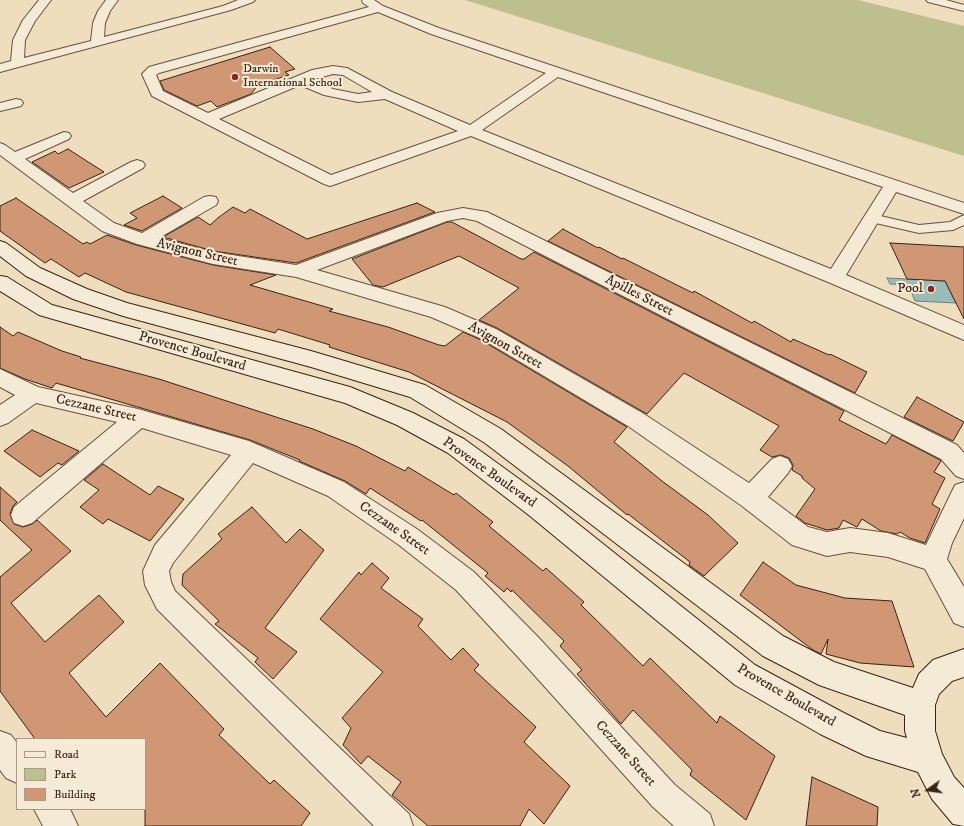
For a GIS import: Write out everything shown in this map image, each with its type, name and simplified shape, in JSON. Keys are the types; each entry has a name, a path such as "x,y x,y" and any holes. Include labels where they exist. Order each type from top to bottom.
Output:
{"street":[{"path":"17,64 19,40 29,20 45,0"},
{"path":"97,43 99,23 104,11 112,0"},
{"path":"0,68 227,8 249,0"},
{"path":"366,0 379,8 435,31 964,209"},
{"path":"932,0 949,2 964,8"},
{"path":"187,18 192,6"},
{"path":"379,8 154,70 149,74 157,93 330,181 471,131 557,71"},
{"path":"207,119 317,72 333,70 347,72 387,95 471,131 835,278 964,334"},
{"path":"299,80 329,92 358,98 387,95"},
{"path":"0,108 16,103"},
{"path":"7,153 64,136"},
{"name":"Avignon Street","path":"7,153 108,227 143,240 213,258 297,271 438,312 489,334 636,420 751,498 801,538 826,544 850,540 888,545 934,560"},
{"path":"71,201 137,165"},
{"path":"835,278 892,185"},
{"path":"143,240 210,201"},
{"name":"Apilles Street","path":"297,271 443,217 463,213 481,216 949,452 964,469"},
{"name":"Provence Boulevard","path":"0,247 33,272 80,294 123,309 311,359 417,391 493,436 773,646 829,675 920,704"},
{"name":"Provence Boulevard","path":"0,282 46,310 350,396 405,419 456,446 539,508 745,676 830,723 877,745 928,760"},
{"name":"Cezzane Street","path":"0,377 33,394 138,418 250,451 336,489 408,537 465,581 528,647 664,796 698,826"},
{"path":"0,417 33,394"},
{"path":"23,515 138,418"},
{"path":"250,451 164,554 156,571 158,585 166,600 397,826"},
{"path":"751,498 780,466"},
{"path":"964,493 940,541 934,560 964,613"},
{"path":"964,663 943,670 928,684 920,704 920,731 928,760 943,788 964,813"},
{"path":"0,746 16,766"},
{"path":"51,810 62,826"}],"lane":[{"path":"872,218 919,229 953,226 964,219"}],"green space":[{"path":"465,0 858,0 964,26 964,156"}],"water":[{"name":"Pool","path":"887,278 945,281 956,303 915,301 911,291 916,287 913,285 890,284"}],"building":[{"name":"Darwin International School","path":"270,47 295,69 285,72 289,75 258,85 251,94 217,107 211,101 197,106 164,90 160,81"},
{"path":"68,149 104,172 69,188 32,162 55,151 58,154"},
{"path":"163,196 182,208 142,231 124,225 137,218 130,213"},
{"path":"16,198 83,244 87,242 90,244 107,235 136,245 213,265 276,275 250,285 333,309 329,311 388,327 439,345 445,346 463,332 481,340 627,427 614,442 662,481 708,515 738,543 704,576 689,565 690,562 628,514 627,515 568,466 507,422 409,372 278,329 275,333 126,292 85,273 79,277 51,259 45,263 0,231 0,206"},
{"path":"417,203 435,212 296,263 213,251 163,237 198,217 210,225 233,207 245,213 250,209 307,239"},
{"path":"447,222 452,222 521,259 524,259 534,252 844,411 839,420 886,444 892,435 940,460 941,461 934,472 945,478 932,504 940,509 925,543 910,538 900,532 897,534 881,531 862,519 857,527 843,520 839,528 827,530 805,523 796,516 815,489 802,478 802,476 792,470 793,465 789,458 781,455 772,457 760,450 779,426 684,373 647,414 497,328 479,320 519,288 459,256 383,287 373,285 352,259"},
{"path":"563,229 598,248 599,247 622,259 623,258 693,293 694,291 752,323 754,321 791,342 793,339 829,355 830,354 867,372 855,393 548,241"},
{"path":"890,243 964,247 964,319 945,281 907,279"},
{"path":"0,327 13,336 18,332 62,351 81,357 80,358 159,379 313,429 356,446 405,471 408,467 454,495 456,493 493,522 489,526 543,571 546,568 584,602 581,605 643,666 650,658 717,723 720,716 775,756 746,820 690,775 692,770 633,710 621,724 577,674 582,670 560,646 564,641 512,590 511,592 507,588 504,592 485,576 488,573 422,520 421,521 370,488 366,494 345,481 299,461 300,460 250,440 56,383 52,388 25,379 0,368"},
{"path":"917,397 964,422 953,441 904,417"},
{"path":"32,430 79,451 62,465 58,463 40,477 4,451"},
{"path":"103,464 150,495 158,486 184,499 150,541 108,519 103,524 80,507 99,490 84,480"},
{"path":"0,487 17,502 13,506 10,514 14,524 23,527 32,524 37,520 71,551 11,603 45,642 99,595 124,622 69,673 106,717 160,663 224,729 219,735 270,784 274,780 310,813 301,826 145,826 146,738 34,738 0,691 0,577 32,550 0,520"},
{"path":"252,507 286,543 300,529 324,550 265,628 297,652 273,679 255,662 258,658 215,624 219,621 182,585 183,574 222,539 218,534"},
{"path":"763,562 796,585 845,598 892,601 914,667 860,663 826,654 828,639 821,654 813,650 740,595"},
{"path":"372,563 389,578 381,588 423,619 418,626 451,660 463,648 479,665 474,670 536,727 524,742 570,786 544,824 529,809 520,826 428,826 392,795 401,782 368,756 361,764 343,745 351,728 342,718 383,672 320,619 359,572 361,575"},
{"path":"812,777 878,807 877,826 806,826"}],"place":[{"name":"Darwin International School","path":"235,77"},
{"name":"Pool","path":"931,289"}]}
